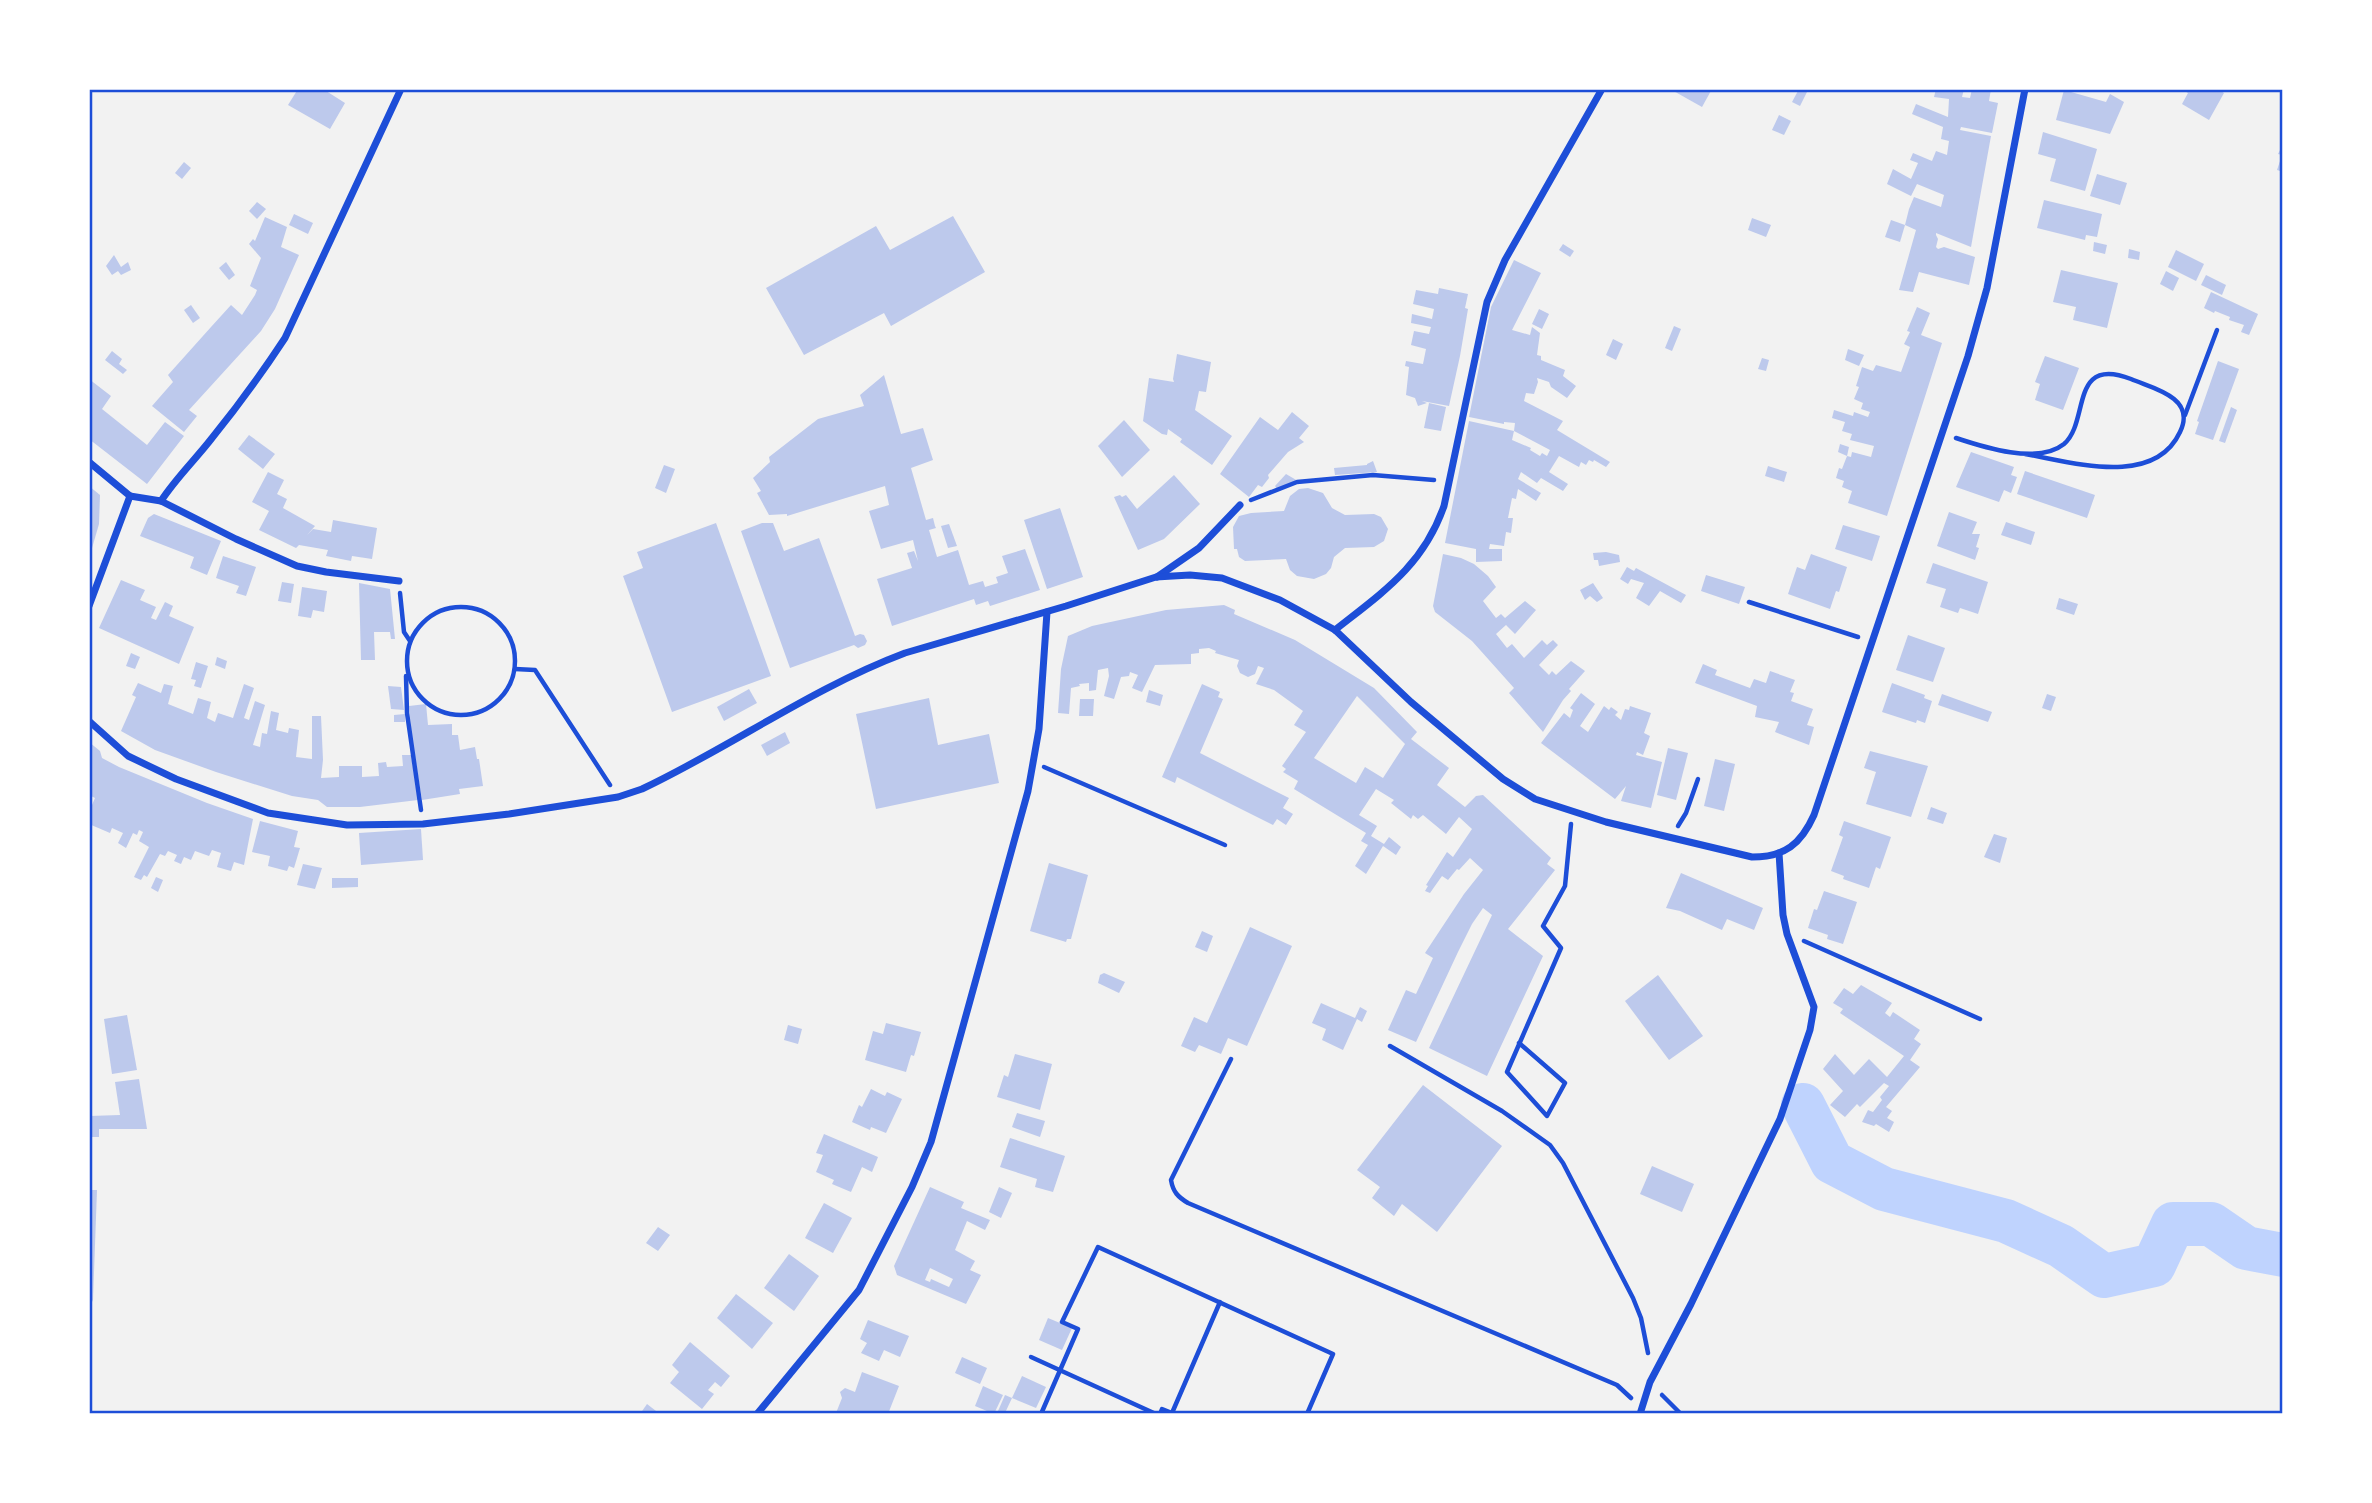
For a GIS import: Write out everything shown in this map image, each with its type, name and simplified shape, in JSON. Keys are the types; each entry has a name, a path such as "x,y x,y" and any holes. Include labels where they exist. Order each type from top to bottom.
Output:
{"street":[{"path":"161,501 262,374 285,338 401,89"},
{"path":"1335,629 1400,579 1435,529 1449,482 1487,302 1505,260 1602,89"},
{"path":"89,721 128,756 176,779 268,813 348,825 423,824 569,806 618,797 664,778 787,709 883,661 1156,577 1190,575 1222,578 1280,600 1335,629 1411,702 1503,779 1535,799 1665,837 1752,857 1779,853 1796,844 1806,831 1968,356 1987,288 2025,89"},
{"path":"89,462 130,496 161,501 297,566 399,581"},
{"path":"89,606 130,496"},
{"path":"1156,577 1199,548 1240,505"},
{"path":"757,1414 859,1290 912,1187 931,1142 1006,874 1034,762 1040,714 1046,612"},
{"path":"1640,1413 1650,1382 1691,1304 1780,1119 1810,1030 1814,1007 1787,934 1783,915 1779,853"}],"path":[{"path":"1942,433 1983,447 2089,465 2126,467 2147,464 2176,442 2217,330"},
{"path":"2025,454 2043,452 2064,444 2070,436 2085,390 2099,376 2107,374 2119,375 2165,393 2176,400 2184,416"},
{"path":"1240,505 1297,482 1373,475 1449,482"},
{"path":"399,581 404,632 410,642"},
{"path":"1749,602 1872,642"},
{"path":"406,661 409,679 418,695 431,707 448,714 466,716 484,711 499,701 510,687 515,669 515,651 509,635 498,621 484,611 466,606 432,614 419,626 410,642 406,661 407,713 423,824"},
{"path":"515,669 535,670 618,797"},
{"path":"1034,762 1226,845"},
{"path":"1665,837 1675,830 1686,813 1698,779"},
{"path":"1519,1043 1565,1083 1547,1116 1507,1072 1519,1043 1561,948 1544,926 1565,886 1572,812"},
{"path":"1787,934 1980,1018"},
{"path":"1390,1046 1502,1111 1550,1145 1563,1163 1637,1308 1645,1337 1650,1382 1681,1414"},
{"path":"1231,1059 1171,1180 1173,1190 1178,1196 1188,1203 1617,1385 1626,1392 1640,1413"},
{"path":"1041,1414 1078,1329 1062,1322 1098,1247 1334,1354 1307,1414"},
{"path":"1031,1357 1158,1414 1162,1409 1172,1414 1220,1302"}],"building":[{"path":"298,89 312,89 316,92 317,89 323,89 345,103 330,129 288,105"},
{"path":"1670,89 1712,89 1702,107"},
{"path":"1799,89 1807,92 1800,106 1792,102"},
{"path":"1936,89 1964,89 1962,97 1970,98 1972,89 1991,89 1989,101 1998,103 1992,133 1961,127 1960,130 1991,136 1971,247 1936,233 1938,249 1944,247 1975,257 1969,285 1919,272 1913,292 1899,290 1916,230 1905,225 1914,197 1941,207 1944,195 1917,184 1911,196 1887,184 1893,169 1911,179 1918,163 1910,160 1913,153 1932,161 1936,151 1947,155 1949,141 1941,139 1943,127 1912,114 1916,104 1948,117 1949,99 1934,97"},
{"path":"2181,89 2218,89 2224,93 2209,120 2182,104 2188,93"},
{"path":"2064,90 2106,102 2110,94 2124,102 2110,134 2056,120"},
{"path":"1779,115 1791,121 1784,135 1772,130"},
{"path":"2043,132 2097,149 2085,191 2050,181 2056,159 2038,154"},
{"path":"2283,144 2283,172 2277,170 2282,155 2278,154"},
{"path":"184,162 191,168 182,179 175,173"},
{"path":"2097,174 2127,183 2120,205 2090,196"},
{"path":"2044,200 2102,214 2097,237 2086,235 2085,240 2037,228"},
{"path":"257,202 266,209 257,219 249,211"},
{"path":"294,214 313,223 308,234 289,225"},
{"path":"953,216 985,272 891,326 884,313 804,355 766,288 876,226 890,250"},
{"path":"265,217 287,227 281,247 299,255 275,309 261,331 189,410 197,416 184,432 152,406 173,382 168,375 231,305 242,315 255,295 257,290 250,286 261,258 249,244 253,239 255,241"},
{"path":"1752,218 1771,225 1766,237 1748,230"},
{"path":"1891,220 1905,225 1900,242 1885,237"},
{"path":"2094,242 2107,245 2105,254 2093,251"},
{"path":"1563,244 1574,251 1570,257 1559,250"},
{"path":"2129,249 2140,252 2139,260 2128,258"},
{"path":"2176,250 2204,264 2196,281 2168,267"},
{"path":"114,255 121,267 128,262 131,270 121,275 118,271 112,275 106,266"},
{"path":"1514,260 1541,273 1512,330 1530,335 1532,327 1540,333 1537,355 1541,356 1541,360 1565,370 1563,376 1576,386 1567,398 1551,387 1549,382 1537,378 1534,394 1526,393 1524,401 1563,421 1557,430 1610,462 1606,467 1589,460 1586,465 1581,462 1579,467 1559,456 1549,472 1568,484 1563,491 1541,478 1537,483 1521,472 1518,479 1541,493 1536,501 1518,489 1516,499 1512,498 1508,518 1513,518 1511,533 1506,532 1504,546 1490,544 1489,549 1502,549 1502,561 1476,562 1476,549 1445,543 1469,421 1514,431 1515,423 1504,424 1469,417 1491,307","holes":["1514,431 1550,450 1547,456 1542,453 1540,456 1530,450 1531,448 1512,440"]},
{"path":"226,262 235,275 229,280 219,268"},
{"path":"2061,270 2118,283 2107,328 2073,320 2076,307 2053,302"},
{"path":"2166,271 2179,278 2173,291 2160,284"},
{"path":"2206,275 2226,285 2222,295 2201,285"},
{"path":"1439,288 1468,294 1460,356 1449,406 1422,401 1427,403 1418,406 1415,398 1406,395 1409,367 1405,366 1406,361 1423,364 1426,349 1411,345 1414,331 1429,334 1431,327 1411,323 1412,314 1432,319 1434,309 1413,304 1416,290 1438,294"},
{"path":"2211,292 2258,314 2249,335 2241,332 2244,325 2204,308"},
{"path":"191,305 200,318 193,323 184,310"},
{"path":"1917,307 1930,313 1921,335 1942,343 1887,516 1848,503 1852,491 1842,487 1844,481 1836,478 1839,468 1842,469 1847,456 1851,457 1852,452 1871,457 1874,446 1850,440 1852,434 1842,431 1845,422 1832,418 1834,410 1868,417 1870,412 1861,409 1863,403 1854,399 1862,367 1873,371 1876,365 1901,372 1910,347 1904,344 1910,332 1907,331"},
{"path":"1539,309 1549,314 1542,329 1532,324"},
{"path":"1674,326 1681,329 1672,351 1665,348"},
{"path":"1613,339 1623,344 1616,360 1606,355"},
{"path":"1848,349 1864,355 1859,366 1845,360"},
{"path":"112,351 122,359 119,364 127,370 123,374 105,360"},
{"path":"1177,354 1211,362 1206,392 1199,391 1195,410 1232,436 1212,465 1180,442 1182,439 1168,429 1167,435 1162,434 1143,421 1149,378 1174,382"},
{"path":"2045,356 2079,368 2063,410 2035,400 2040,384 2035,382"},
{"path":"1762,358 1769,360 1766,371 1758,369"},
{"path":"2218,361 2239,369 2213,440 2195,434"},
{"path":"884,375 901,434 923,428 933,460 911,468 926,520 933,518 936,528 929,530 937,557 958,550 969,585 983,581 985,587 998,583 996,577 1008,573 1002,556 1025,549 1040,590 990,606 988,601 976,605 974,599 892,626 877,579 912,568 907,553 914,551 918,561 913,540 881,549 869,511 889,505 885,486 787,516 769,515 757,493 761,491 753,478 770,462 769,457 818,419 864,406 860,395"},
{"path":"89,379 111,396 102,409 147,445 165,422 184,436 147,484 89,439"},
{"path":"1429,403 1446,407 1441,431 1424,428"},
{"path":"2231,407 2237,410 2225,443 2219,441"},
{"path":"1292,412 1309,426 1299,438 1304,442 1288,452 1268,475 1269,478 1262,487 1258,485 1249,497 1220,474 1260,417 1278,430"},
{"path":"1124,420 1150,450 1122,477 1098,446"},
{"path":"249,435 275,454 263,469 238,449"},
{"path":"1840,444 1849,447 1847,456 1838,452"},
{"path":"1971,452 2014,467 2011,475 2017,477 2011,493 2004,490 1999,502 1956,487"},
{"path":"1373,461 1377,472 1335,475 1334,468 1367,465"},
{"path":"664,465 675,469 666,493 655,488"},
{"path":"1768,466 1787,472 1784,482 1765,476"},
{"path":"2025,471 2095,495 2087,518 2017,494"},
{"path":"268,472 284,480 277,494 287,499 283,508 315,526 307,535 313,529 331,532 333,520 377,528 372,559 352,556 351,561 326,556 328,550 299,545 296,548 259,530 269,511 252,502"},
{"path":"1286,474 1298,481 1277,489 1275,486"},
{"path":"1174,475 1200,504 1164,539 1138,550 1114,497 1126,495 1137,509"},
{"path":"89,486 100,495 99,524 90,555"},
{"path":"1308,488 1323,493 1332,508 1345,515 1374,514 1381,517 1388,529 1384,541 1374,547 1345,548 1334,557 1326,574 1314,579 1297,576 1290,570 1286,559 1245,561 1239,557 1237,549 1234,549 1233,527 1239,516 1284,511 1290,496 1299,489"},
{"path":"1060,508 1083,577 1047,589 1024,520"},
{"path":"1949,512 1977,522 1972,534 1980,534 1975,560 1937,546"},
{"path":"154,514 221,541 207,575 190,568 194,557 140,536 148,518"},
{"path":"2006,522 2035,532 2031,545 2001,535"},
{"path":"716,523 771,676 672,712 623,576 643,568 637,552"},
{"path":"762,523 773,523 784,551 819,538 855,636 864,635 867,641 865,645 858,648 854,645 790,668 741,531"},
{"path":"949,524 957,546 948,548 941,526"},
{"path":"1843,525 1880,536 1872,561 1835,549"},
{"path":"1593,553 1619,555 1620,562 1599,566"},
{"path":"1443,554 1474,564 1488,576 1496,587 1483,601 1496,618 1501,614 1505,618 1525,601 1536,610 1515,634 1506,625 1496,634 1507,648 1512,644 1524,658 1542,640 1547,645 1553,640 1558,645 1539,665 1549,675 1552,671 1556,675 1571,661 1585,671 1569,689 1571,691 1543,732 1509,693 1514,688 1472,641 1435,612 1433,606"},
{"path":"1811,554 1847,567 1830,609 1788,594 1797,567 1805,570"},
{"path":"223,556 256,567 246,596 236,593 239,586 216,578"},
{"path":"1933,563 1988,582 1978,614 1960,608 1958,613 1940,607 1946,589 1926,583"},
{"path":"1627,567 1634,571 1636,568 1686,595 1681,603 1660,591 1649,606 1636,598 1644,583 1631,579 1628,584 1620,579"},
{"path":"1706,575 1745,587 1739,604 1701,591"},
{"path":"121,580 145,590 140,600 156,607 151,618 156,620 165,602 173,606 169,616 194,627 179,664 99,628"},
{"path":"282,582 294,584 291,603 278,601"},
{"path":"359,583 390,589 395,639 391,639 390,632 374,632 375,660 361,660"},
{"path":"1593,583 1603,598 1597,602 1590,596 1585,600 1580,590"},
{"path":"302,587 327,591 324,612 313,610 311,618 298,616"},
{"path":"2059,598 2078,604 2074,615 2056,609"},
{"path":"1224,605 1235,610 1234,614 1295,640 1374,688 1417,732 1411,739 1449,768 1437,785 1465,807 1476,796 1483,795 1551,858 1547,864 1555,870 1508,929 1543,956 1487,1076 1429,1048 1492,915 1483,908 1458,952 1416,1042 1388,1030 1406,990 1416,994 1433,958 1425,953 1483,870 1470,858 1448,880 1442,876 1430,893 1425,891 1447,852 1453,857 1472,829 1459,817 1446,834 1423,815 1418,819 1413,815 1411,819 1391,803 1394,800 1376,789 1359,815 1377,826 1371,836 1384,844 1389,837 1401,847 1396,855 1383,846 1366,874 1355,866 1368,845 1361,841 1366,833 1294,789 1298,781 1283,772 1286,769 1282,766 1306,732 1294,725 1303,711 1274,690 1256,684 1264,668 1258,666 1255,674 1248,677 1240,673 1237,666 1239,660 1215,653 1216,651 1209,648 1199,649 1199,653 1191,654 1191,664 1155,665 1142,692 1132,688 1138,675 1130,672 1129,676 1121,677 1114,699 1104,696 1109,676 1108,668 1098,670 1096,690 1089,691 1089,683 1071,688 1069,714 1058,713 1061,669 1068,636 1092,626 1166,610","holes":["1357,696 1405,744 1383,778 1365,767 1356,783 1314,758"]},
{"path":"1908,635 1945,648 1933,682 1896,670"},
{"path":"131,653 140,657 135,669 126,666"},
{"path":"217,657 227,661 225,669 215,665"},
{"path":"196,662 208,666 201,688 194,686 196,680 191,679"},
{"path":"1703,664 1717,670 1715,675 1750,688 1754,679 1766,683 1770,671 1795,680 1790,692 1794,693 1791,701 1813,709 1807,725 1814,727 1809,745 1775,732 1779,722 1755,717 1757,706 1695,683"},
{"path":"138,683 161,693 164,684 173,686 168,704 193,714 198,698 211,702 207,718 215,722 218,713 233,718 244,684 254,688 244,718 249,720 255,701 265,705 253,745 260,747 262,733 267,734 271,711 279,713 276,730 288,733 289,728 299,730 296,757 312,759 312,716 321,716 321,778 339,777 339,766 362,766 362,777 379,776 378,763 386,762 387,767 403,766 402,755 411,755 418,800 360,807 327,807 318,800 292,796 155,750 121,731 136,697 132,695"},
{"path":"1892,683 1925,695 1924,698 1932,701 1925,723 1917,720 1916,723 1882,712"},
{"path":"1202,684 1220,692 1218,697 1223,699 1200,753 1289,798 1283,808 1293,814 1286,825 1277,819 1273,825 1177,777 1175,783 1162,777"},
{"path":"388,686 401,687 404,710 391,709"},
{"path":"749,689 757,703 724,721 717,707"},
{"path":"1149,690 1163,695 1160,706 1146,702"},
{"path":"1581,693 1595,704 1580,726 1588,732 1604,706 1618,712 1615,715 1621,720 1625,709 1629,710 1630,706 1651,713 1644,733 1650,736 1643,755 1637,752 1636,755 1662,762 1651,808 1621,801 1626,786 1615,799 1541,743 1564,713 1570,718 1573,710 1570,708"},
{"path":"1942,694 1992,712 1988,722 1938,705"},
{"path":"2047,694 2056,697 2051,711 2042,708"},
{"path":"929,698 938,745 989,734 999,783 876,809 856,714"},
{"path":"1080,699 1094,699 1093,716 1079,716"},
{"path":"426,704 428,725 452,724 452,735 458,735 460,750 475,747 483,786 459,789 460,794 422,800 409,706"},
{"path":"405,714 405,722 394,722 394,715"},
{"path":"785,732 790,743 767,756 761,745"},
{"path":"89,742 100,751 102,758 119,767 253,819 244,865 234,862 231,871 217,867 221,853 212,850 209,856 195,851 191,860 184,857 181,864 174,861 177,855 168,851 165,856 160,854 147,877 144,875 141,880 134,877 149,847 139,841 143,832 139,830 137,835 133,833 126,848 118,843 123,833 112,828 110,833 89,824 89,812 95,798 89,795"},
{"path":"1668,748 1688,753 1676,800 1657,795"},
{"path":"1870,751 1928,766 1911,817 1866,804 1876,772 1864,768"},
{"path":"1715,759 1735,764 1724,811 1704,806"},
{"path":"1931,807 1947,813 1943,824 1927,819"},
{"path":"260,821 298,831 294,847 300,848 294,868 289,866 287,871 268,866 270,856 252,852"},
{"path":"1844,821 1891,837 1880,869 1876,867 1869,888 1843,879 1844,876 1831,871 1843,837 1839,835"},
{"path":"421,829 423,860 361,865 359,833"},
{"path":"1994,834 2007,838 2000,863 1984,857"},
{"path":"1049,863 1088,875 1071,939 1066,942 1030,931"},
{"path":"303,864 322,868 315,889 297,885"},
{"path":"1681,873 1763,908 1754,930 1727,919 1722,930 1680,911 1666,908"},
{"path":"156,877 163,880 158,892 151,888"},
{"path":"332,878 358,878 358,887 332,888"},
{"path":"1824,891 1857,902 1843,944 1827,939 1828,935 1808,928"},
{"path":"1250,927 1292,946 1247,1046 1228,1038 1221,1054 1199,1045 1195,1052 1181,1046 1194,1017 1207,1023"},
{"path":"1202,931 1213,936 1207,952 1195,947"},
{"path":"1104,973 1125,982 1119,993 1098,983 1100,975"},
{"path":"1658,975 1703,1036 1669,1060 1625,1001"},
{"path":"1861,985 1892,1003 1885,1013 1890,1017 1893,1012 1920,1030 1914,1039 1921,1044 1910,1060 1920,1067 1886,1107 1892,1111 1887,1118 1894,1122 1889,1132 1876,1124 1874,1126 1862,1122 1868,1110 1873,1112 1882,1100 1880,1097 1889,1086 1884,1083 1860,1107 1857,1104 1845,1117 1830,1105 1843,1091 1823,1069 1835,1054 1854,1075 1869,1059 1887,1077 1904,1056 1840,1013 1843,1009 1833,1003 1844,988 1853,994"},
{"path":"1321,1003 1355,1018 1360,1007 1367,1011 1362,1022 1357,1019 1343,1050 1322,1040 1326,1029 1312,1023"},
{"path":"127,1015 137,1070 112,1074 104,1019"},
{"path":"886,1023 921,1032 906,1072 865,1060 873,1031 883,1034"},
{"path":"788,1025 802,1029 798,1044 784,1040"},
{"path":"1015,1054 1052,1064 1040,1110 997,1097 1004,1075 1008,1077"},
{"path":"139,1079 147,1129 99,1129 99,1137 89,1137 89,1116 120,1115 115,1082"},
{"path":"1423,1085 1502,1146 1437,1232 1402,1204 1394,1216 1372,1198 1380,1187 1357,1170"},
{"path":"871,1089 885,1096 887,1092 902,1099 886,1133 852,1122 859,1105 862,1107"},
{"path":"1017,1113 1045,1121 1040,1137 1012,1127"},
{"path":"824,1134 878,1157 872,1172 862,1167 851,1192 832,1184 834,1180 816,1172 823,1155 816,1153"},
{"path":"1010,1138 1065,1156 1053,1192 1035,1187 1037,1179 1000,1167"},
{"path":"1652,1166 1694,1184 1682,1212 1640,1194"},
{"path":"930,1187 964,1202 961,1208 990,1220 985,1230 967,1221 955,1250 975,1261 970,1270 981,1275 966,1304 897,1275 894,1266","holes":["930,1268 953,1279 949,1287 931,1279 930,1282 925,1280"]},
{"path":"999,1187 1012,1193 1001,1218 989,1212"},
{"path":"89,1190 97,1190 91,1304"},
{"path":"824,1203 852,1218 833,1253 805,1238"},
{"path":"658,1227 670,1235 658,1251 646,1243"},
{"path":"789,1254 819,1276 794,1311 764,1288"},
{"path":"736,1294 773,1323 752,1349 717,1318"},
{"path":"1048,1318 1072,1328 1062,1350 1039,1340"},
{"path":"868,1320 909,1336 900,1357 884,1350 879,1361 861,1353 867,1343 860,1339"},
{"path":"690,1342 730,1376 721,1387 715,1382 708,1390 714,1394 702,1409 670,1383 679,1372 672,1365"},
{"path":"962,1357 987,1368 980,1384 955,1373"},
{"path":"862,1372 899,1386 888,1414 836,1413 842,1398 840,1392 845,1388 855,1392"},
{"path":"1022,1376 1046,1387 1036,1408 1012,1398"},
{"path":"983,1386 1003,1395 994,1414 975,1406"},
{"path":"1005,1395 1012,1398 1005,1413 998,1411"},
{"path":"647,1404 660,1414 640,1414"}],"waterway":[{"path":"1803,1105 1832,1162 1884,1189 2006,1221 2061,1246 2104,1276 2154,1265 2173,1224 2211,1224 2246,1248 2283,1255"}]}
